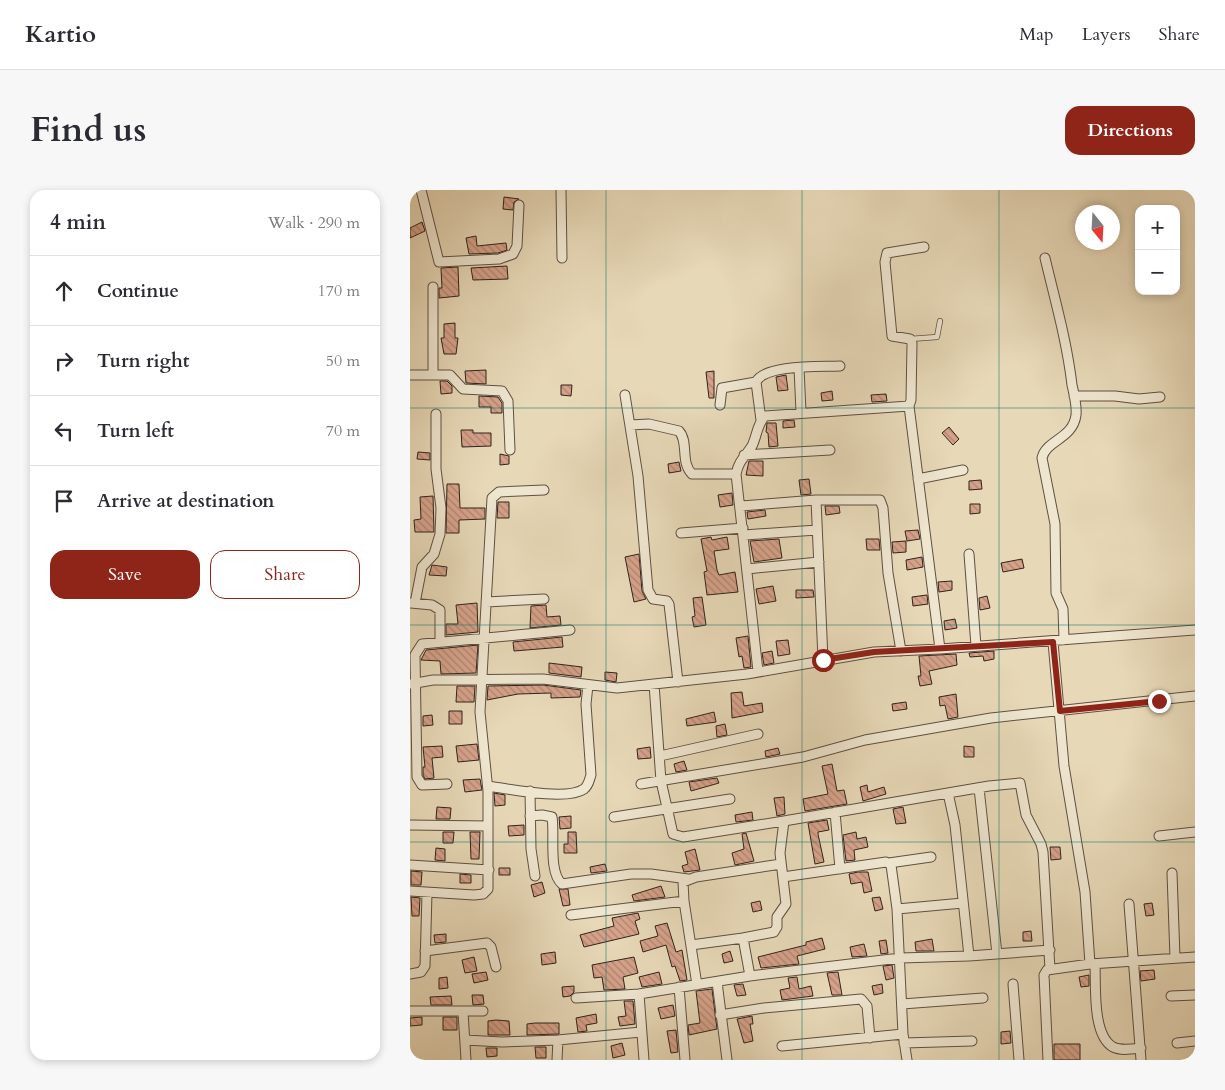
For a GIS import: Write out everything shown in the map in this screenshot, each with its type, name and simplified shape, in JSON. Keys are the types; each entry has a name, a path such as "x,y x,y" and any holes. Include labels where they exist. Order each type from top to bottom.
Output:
{"street":[{"path":"421,190 439,262 499,259 513,254 517,246 519,204"},
{"path":"561,190 562,258"},
{"path":"924,247 891,252 886,256 891,333 894,338 910,339 912,343 911,400 909,406 940,649"},
{"path":"1045,258 1066,342 1076,415 1068,434 1044,452 1042,458 1055,524 1056,593 1063,609 1064,640"},
{"path":"433,287 433,374"},
{"path":"761,420 756,382 758,378 769,372 840,366"},
{"path":"799,368 801,412"},
{"path":"410,375 450,375 463,389 502,391 508,400 510,450"},
{"path":"720,405 722,388 756,382"},
{"path":"625,395 641,501 648,590 653,599 670,604 678,682"},
{"path":"1074,396 1115,396 1139,399 1160,397"},
{"path":"758,671 736,474 739,461 751,446 761,420 765,416 801,412 909,406"},
{"path":"436,414 436,469 442,508 440,534 434,554 422,567 413,603 432,606 440,610 440,641"},
{"path":"630,425 649,424 679,431 683,437 686,464 692,474 736,474"},
{"path":"744,455 830,450"},
{"path":"918,479 963,470"},
{"path":"410,891 483,894 488,889 488,786 480,722 492,498 499,492 544,490"},
{"path":"741,506 816,500 880,500 882,503 888,573 901,651"},
{"path":"816,500 823,660"},
{"path":"681,533 817,530"},
{"path":"969,554 976,646"},
{"path":"747,569 819,562"},
{"path":"486,602 544,599"},
{"path":"447,784 426,785 418,781 412,683 415,655 418,648 425,642 570,630"},
{"path":"412,683 482,679 542,679 616,688 758,671 874,652 1053,642 1195,630"},
{"path":"1053,642 1067,790 1085,892 1099,1025 1102,1037 1117,1048 1141,1048"},
{"path":"654,684 661,781 674,834 678,837 1020,783 1026,816 1043,852 1050,969"},
{"path":"488,786 562,794 579,791 587,786 590,775 586,704 588,686"},
{"path":"641,784 803,757 851,744 991,718 1195,696"},
{"path":"660,756 758,734"},
{"path":"979,788 997,954"},
{"path":"530,791 531,849 535,876"},
{"path":"948,793 955,825 969,956"},
{"path":"614,817 730,799"},
{"path":"835,812 840,870"},
{"path":"530,816 542,815 552,817 554,863 558,879 562,884 637,874 688,879 781,864"},
{"path":"690,945 743,938 776,930 777,917 786,904 780,853 784,820"},
{"path":"410,825 488,826"},
{"path":"1159,836 1195,832"},
{"path":"783,877 931,857"},
{"path":"889,863 894,875 907,1060"},
{"path":"410,865 489,870"},
{"path":"1172,873 1174,958"},
{"path":"688,879 683,882 682,886 697,985"},
{"path":"410,974 421,972 425,966 427,893"},
{"path":"571,915 684,901"},
{"path":"897,909 963,903"},
{"path":"1129,904 1142,1060"},
{"path":"743,938 750,976"},
{"path":"425,951 487,943 491,947 496,967"},
{"path":"576,998 639,994 750,976 900,958 969,956 1050,950"},
{"path":"1048,1060 1044,975 1050,969 1092,964 1195,957"},
{"path":"717,982 724,1060"},
{"path":"1014,984 1019,1060"},
{"path":"679,986 685,1060"},
{"path":"639,994 644,1060"},
{"path":"1171,996 1195,995"},
{"path":"902,1004 983,998"},
{"path":"720,1015 764,1008 861,999 867,1006 870,1038"},
{"path":"410,1011 483,1011"},
{"path":"463,1012 466,1060"},
{"path":"465,1040 502,1042 558,1040 641,1032"},
{"path":"782,1046 870,1038 972,1041"},
{"path":"557,1060 558,1040"},
{"path":"1177,1043 1195,1042"}],"lane":[{"path":"910,339 936,337 940,321"}],"building":[{"path":"504,197 519,199 514,202 513,210 503,209"},
{"path":"422,222 425,231 410,238 410,228"},
{"path":"476,236 477,246 506,243 507,250 498,253 469,254 466,238"},
{"path":"507,266 508,279 473,280 471,268"},
{"path":"458,267 459,296 439,298 439,288 442,288 441,268"},
{"path":"455,323 455,338 458,338 456,354 444,354 441,338 444,338 444,324"},
{"path":"486,370 486,384 466,383 465,371"},
{"path":"714,371 714,398 709,398 706,372"},
{"path":"786,375 788,390 778,391 776,377"},
{"path":"440,381 447,381 452,386 452,393 441,394"},
{"path":"561,385 572,385 571,396 561,395"},
{"path":"832,391 833,400 822,401 821,393"},
{"path":"886,394 887,401 872,402 871,395"},
{"path":"479,396 498,397 502,403 502,413 491,413 491,407 479,407"},
{"path":"794,420 795,427 783,428 783,421"},
{"path":"767,423 776,423 778,446 769,447 768,433 766,432"},
{"path":"949,427 959,439 953,445 942,433"},
{"path":"461,430 473,430 473,433 491,433 491,446 462,447"},
{"path":"418,452 430,453 430,460 417,459"},
{"path":"500,454 509,456 509,464 500,465"},
{"path":"749,461 763,461 763,476 746,475"},
{"path":"679,462 681,471 669,473 668,464"},
{"path":"809,479 811,494 801,495 799,480"},
{"path":"981,480 982,489 969,490 969,481"},
{"path":"447,484 459,484 460,508 485,508 485,519 459,520 459,533 446,533"},
{"path":"732,493 733,505 720,507 718,495"},
{"path":"433,496 434,532 415,532 414,520 421,519 420,497"},
{"path":"498,502 509,502 509,518 497,518"},
{"path":"970,504 980,504 980,513 970,514"},
{"path":"825,506 839,506 840,513 826,515"},
{"path":"765,510 766,516 748,519 747,512"},
{"path":"918,530 920,539 907,541 905,531"},
{"path":"711,537 712,540 727,537 729,549 714,551 717,570 719,575 735,572 738,592 707,595 704,572 707,571 701,539"},
{"path":"779,539 782,558 754,562 750,541"},
{"path":"866,539 879,539 880,550 867,550"},
{"path":"906,541 906,552 893,553 892,542"},
{"path":"639,554 642,591 646,599 634,602 625,557"},
{"path":"922,557 923,567 907,570 906,560"},
{"path":"1022,559 1024,568 1003,572 1001,563"},
{"path":"432,565 447,567 446,576 429,575"},
{"path":"952,581 952,590 939,592 938,582"},
{"path":"773,586 776,601 759,604 756,589"},
{"path":"796,590 813,590 814,597 796,598"},
{"path":"927,595 928,604 913,606 912,597"},
{"path":"987,596 990,608 980,610 979,598"},
{"path":"702,597 706,625 694,627 692,617 695,616 693,598"},
{"path":"477,603 478,632 446,635 446,624 458,624 456,605"},
{"path":"546,605 547,617 560,616 561,625 530,628 531,606"},
{"path":"955,619 957,628 945,630 944,621"},
{"path":"748,636 751,667 744,668 742,656 739,657 736,638"},
{"path":"562,637 563,647 514,651 513,642"},
{"path":"788,640 790,654 778,656 776,641"},
{"path":"478,645 476,673 441,674 440,661 421,660 426,650"},
{"path":"772,651 774,663 764,665 762,653"},
{"path":"994,651 994,659 984,661 983,656 970,657 969,653"},
{"path":"956,654 957,665 929,671 932,684 920,686 918,676 921,676 919,656"},
{"path":"549,663 582,667 581,677 549,673"},
{"path":"605,672 617,673 616,682 605,680"},
{"path":"543,685 581,690 580,697 551,698 551,693 518,694 487,700 488,686"},
{"path":"457,686 475,686 474,702 456,702"},
{"path":"742,692 744,706 762,703 763,712 732,718 731,693"},
{"path":"956,694 958,717 948,719 945,705 940,706 939,697"},
{"path":"906,702 907,709 893,711 892,704"},
{"path":"449,711 462,711 462,724 449,724"},
{"path":"714,712 716,722 687,726 686,719"},
{"path":"432,715 433,725 423,726 423,716"},
{"path":"725,724 727,735 717,737 716,726"},
{"path":"477,744 479,760 458,762 456,746"},
{"path":"442,746 443,757 432,758 434,778 425,779 423,775 423,767 425,767 423,747"},
{"path":"964,746 974,747 974,757 964,757"},
{"path":"650,747 651,758 638,759 637,749"},
{"path":"778,748 780,754 766,757 765,751"},
{"path":"684,761 687,770 676,772 674,764"},
{"path":"832,764 837,791 844,790 847,804 805,811 803,799 828,794 822,766"},
{"path":"717,778 719,783 691,791 689,782"},
{"path":"480,779 482,790 465,792 463,780"},
{"path":"867,785 868,792 884,787 886,794 863,801 860,787"},
{"path":"494,793 505,795 505,805 495,806"},
{"path":"784,797 785,814 777,816 774,798"},
{"path":"437,807 451,808 450,819 436,819"},
{"path":"903,807 906,823 896,824 893,809"},
{"path":"752,812 753,820 736,822 735,815"},
{"path":"571,816 571,828 560,829 559,817"},
{"path":"827,820 829,830 818,832 824,862 815,864 808,823"},
{"path":"524,825 524,835 509,836 508,826"},
{"path":"443,832 454,832 453,843 443,843"},
{"path":"470,832 480,832 479,859 471,859"},
{"path":"568,832 576,832 577,853 564,853 564,844 568,844"},
{"path":"856,832 857,839 866,837 868,847 854,850 855,860 846,861 843,835"},
{"path":"746,833 754,861 735,865 732,853 744,849 742,834"},
{"path":"1050,847 1060,847 1061,859 1051,860"},
{"path":"436,848 445,849 445,861 435,860"},
{"path":"695,849 700,870 684,872 682,866 688,864 685,852"},
{"path":"605,864 607,871 591,873 590,867"},
{"path":"499,868 510,868 510,875 499,875"},
{"path":"411,871 422,872 421,885 411,885"},
{"path":"868,872 872,891 864,893 862,882 851,884 849,874"},
{"path":"460,874 471,875 471,883 460,883"},
{"path":"542,882 545,893 534,897 531,885"},
{"path":"661,886 665,897 634,901 632,895"},
{"path":"559,889 568,889 570,905 563,906"},
{"path":"411,897 420,898 419,916 412,916"},
{"path":"880,897 883,909 875,911 872,898"},
{"path":"760,901 762,910 753,912 751,903"},
{"path":"1152,903 1154,915 1146,916 1144,904"},
{"path":"638,913 640,919 635,921 639,934 584,947 580,935 614,926 612,918"},
{"path":"667,923 676,952 682,950 687,980 680,981 675,966 672,967 666,945 643,952 640,941 658,936 655,926"},
{"path":"1031,931 1032,941 1023,941 1023,932"},
{"path":"446,934 446,942 435,943 434,935"},
{"path":"822,938 825,949 797,956 799,964 761,968 758,957 806,945 806,942"},
{"path":"932,939 934,951 916,951 915,942"},
{"path":"886,940 888,953 881,954 879,941"},
{"path":"864,944 867,956 852,957 850,947"},
{"path":"730,951 733,961 724,963 722,954"},
{"path":"555,952 556,963 542,965 541,954"},
{"path":"474,957 477,971 465,973 462,960"},
{"path":"634,957 638,973 623,977 625,989 604,990 602,977 594,978 592,965"},
{"path":"892,965 894,978 886,980 883,966"},
{"path":"1154,970 1155,979 1141,981 1140,971"},
{"path":"486,972 488,980 474,983 472,974"},
{"path":"659,972 662,984 642,987 639,977"},
{"path":"838,972 842,995 832,995 827,973"},
{"path":"1089,975 1089,986 1081,987 1079,977"},
{"path":"447,977 448,988 439,989 439,978"},
{"path":"797,977 799,989 811,986 813,996 782,1000 780,990 790,988 788,978"},
{"path":"743,984 746,995 737,996 734,985"},
{"path":"882,984 883,993 874,995 872,986"},
{"path":"574,986 574,992 570,996 563,997 562,987"},
{"path":"712,989 717,1029 689,1035 688,1025 700,1023 696,991"},
{"path":"472,995 483,995 484,1004 473,1005"},
{"path":"451,996 452,1005 431,1005 430,997"},
{"path":"624,1001 633,1001 635,1024 620,1026 618,1017 626,1016"},
{"path":"673,1005 675,1016 661,1019 658,1008"},
{"path":"596,1014 597,1023 586,1025 587,1031 578,1032 576,1018"},
{"path":"752,1016 753,1024 750,1024 753,1041 744,1043 737,1019"},
{"path":"422,1017 422,1025 410,1026 410,1018"},
{"path":"443,1017 457,1017 457,1030 443,1030"},
{"path":"488,1021 509,1021 510,1035 488,1035"},
{"path":"559,1023 559,1034 527,1035 527,1024"},
{"path":"676,1030 678,1052 671,1053 667,1031"},
{"path":"1010,1031 1011,1043 1001,1044 1001,1032"},
{"path":"622,1043 625,1055 613,1058 611,1046"},
{"path":"1054,1044 1080,1044 1080,1060 1054,1060"},
{"path":"535,1047 546,1047 546,1058 536,1058"},
{"path":"486,1048 497,1048 497,1056 487,1057"}],"route":[{"path":"823,660 874,652 1053,642 1060,711 1159,701"}]}
